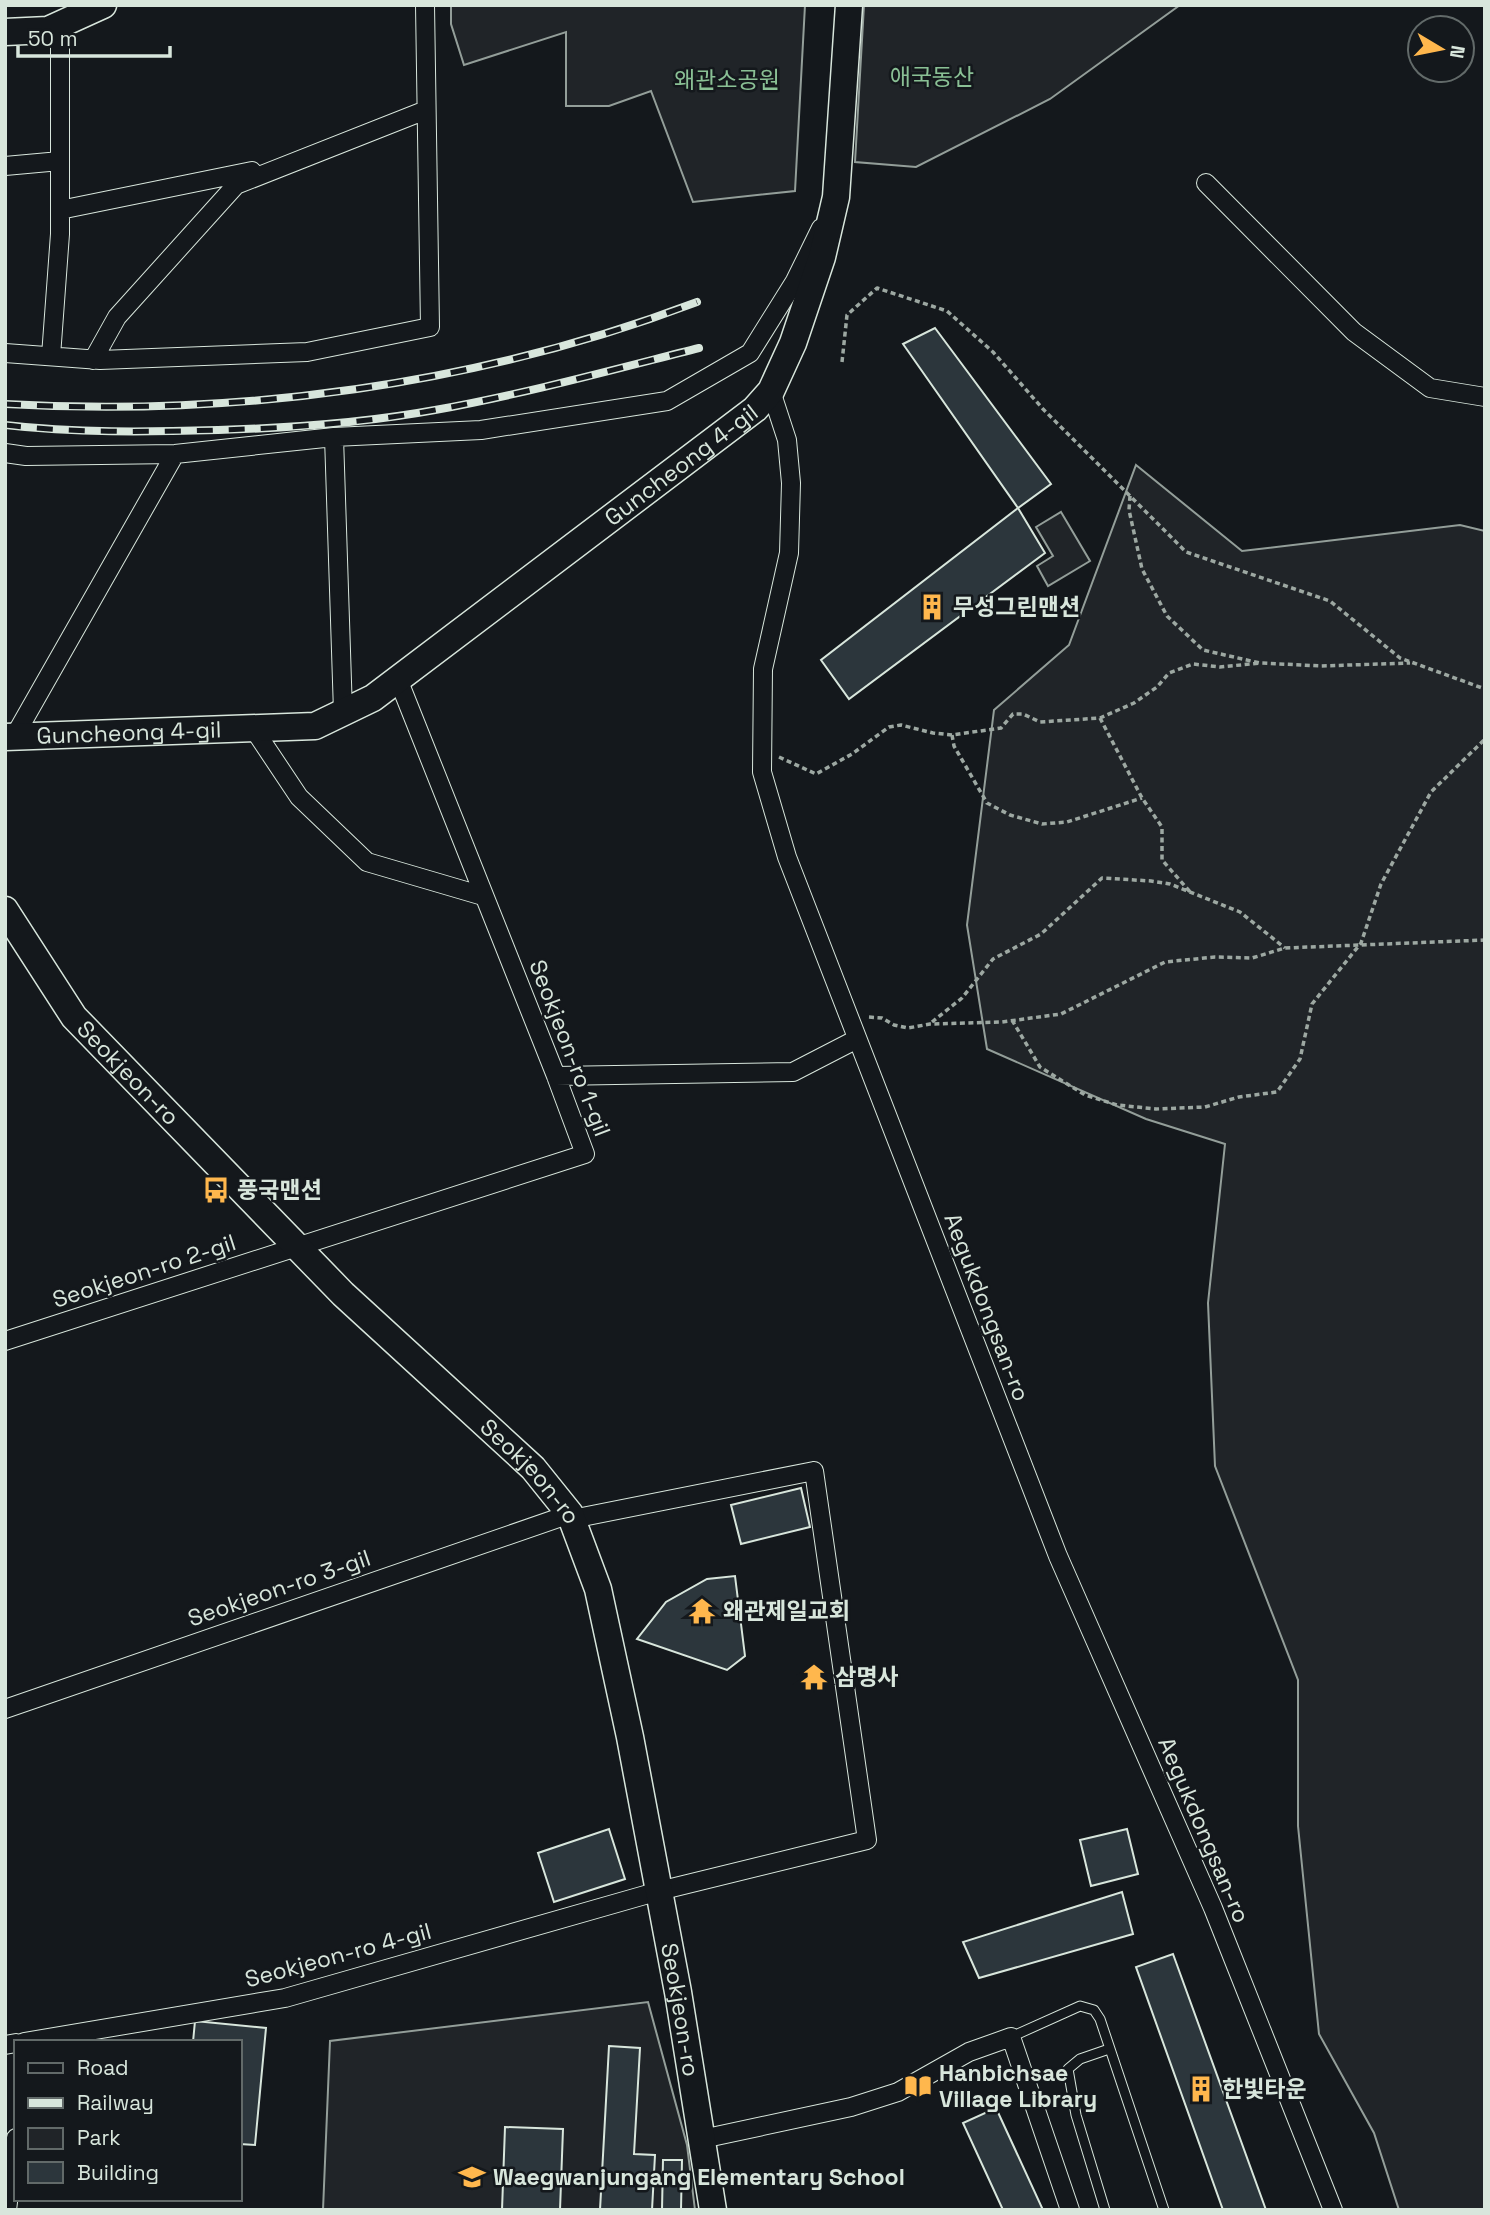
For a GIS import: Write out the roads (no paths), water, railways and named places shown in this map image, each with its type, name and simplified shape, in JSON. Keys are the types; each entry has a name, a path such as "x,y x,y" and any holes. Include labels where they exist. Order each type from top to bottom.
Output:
{"street":[{"path":"5,353 93,359 307,352 429,327 425,5"},
{"name":"Guncheong 4-gil","path":"10,737 315,726 373,698 755,409 771,391 793,343 822,257 836,197 849,5"},
{"path":"5,32 48,30 91,8"},
{"path":"51,356 60,210 60,25"},
{"path":"93,359 117,317 236,185 426,110"},
{"path":"5,166 60,161"},
{"path":"60,210 295,162"},
{"path":"1206,183 1354,332 1430,388 1485,397"},
{"path":"5,453 26,456 176,454 334,437 481,430 667,401 750,353 795,281 836,197"},
{"name":"Aegukdongsan-ro","path":"771,391 787,440 791,482 789,553 763,669 762,772 787,857 1058,1556 1213,1908 1332,2210"},
{"path":"334,437 343,712"},
{"path":"10,737 176,454"},
{"name":"Seokjeon-ro 1-gil","path":"297,1247 585,1154 398,679"},
{"name":"Guncheong 4-gil","path":"253,728 299,797 367,862 483,895"},
{"name":"Seokjeon-ro","path":"5,910 74,1017 343,1294 533,1468 571,1516 598,1589 630,1737 713,2210"},
{"path":"556,1076 793,1072 854,1032"},
{"name":"Seokjeon-ro 2-gil","path":"5,1341 297,1247"},
{"name":"Seokjeon-ro 3-gil","path":"5,1709 571,1516 814,1471 867,1840 659,1891"},
{"name":"Seokjeon-ro 4-gil","path":"39,2040 285,1998 659,1891"},
{"path":"702,2139 851,2107 898,2092 969,2052 1011,2037 1070,2210"},
{"path":"7,2210 14,2154"}],"lane":[{"path":"1011,2037 1080,2006 1094,2010 1100,2019 1164,2210"},
{"path":"1105,2210 1076,2115 1068,2069 1080,2059 1109,2049"}],"railway":[{"path":"5,404 93,407 181,405 357,389 444,374 529,355 614,331 697,302"},
{"path":"5,425 85,431 165,431 354,422 502,397 699,348"}],"place":[{"name":"무성그린맨션","path":"932,607"},
{"name":"풍국맨션","path":"216,1190"},
{"name":"왜관제일교회","path":"702,1611"},
{"name":"삼명사","path":"814,1677"},
{"name":"Hanbichsae Village Library","path":"918,2086"},
{"name":"한빛타운","path":"1201,2089"},
{"name":"Waegwanjungang Elementary School","path":"472,2177"}],"park label":[{"name":"애국동산","path":"932,77"},
{"name":"왜관소공원","path":"727,80"}]}
